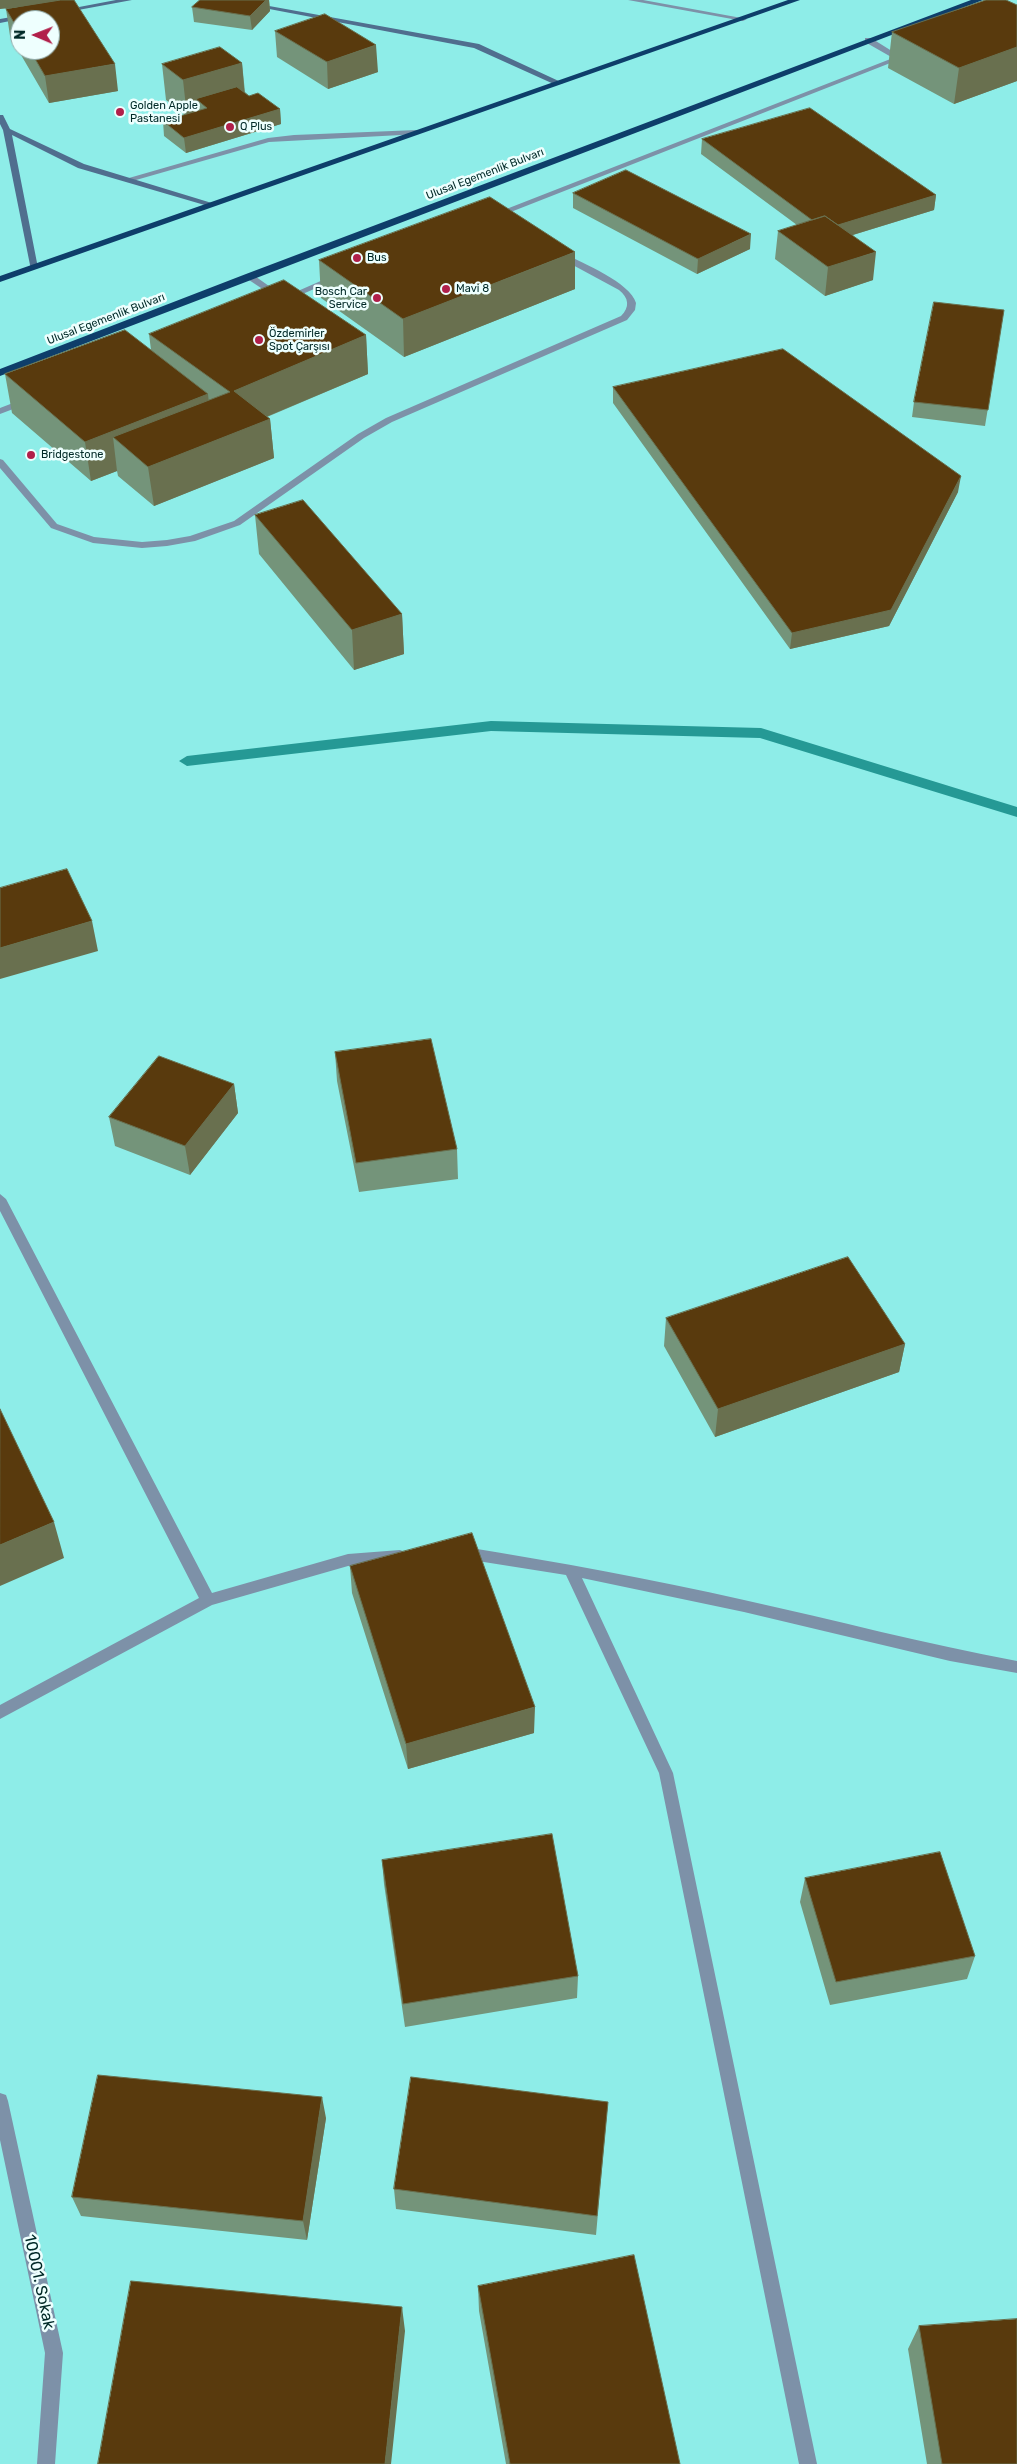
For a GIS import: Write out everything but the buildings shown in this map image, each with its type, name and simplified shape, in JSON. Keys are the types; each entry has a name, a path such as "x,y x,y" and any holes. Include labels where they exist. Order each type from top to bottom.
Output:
{"highway":[{"path":"0,279 796,0"},
{"name":"Ulusal Egemenlik Bulvarı","path":"0,373 868,40 979,0"}],"street":[{"path":"60,12 129,0"},
{"path":"225,0 476,46 559,83"},
{"path":"631,0 743,19"},
{"path":"501,221 487,218 899,58 868,40"},
{"path":"0,117 7,130 34,268"},
{"path":"7,130 81,166 211,204"},
{"path":"126,180 268,140 294,137 417,132"},
{"path":"0,462 54,526 73,534 101,542 142,545 184,540 216,532 237,523 361,436 388,420 624,318 631,311 633,304 631,295 622,288 553,250"},
{"path":"274,302 347,274"},
{"path":"249,276 283,299"},
{"path":"0,411 36,396"},
{"path":"0,1199 208,1600"},
{"path":"450,1552 572,1570 744,1606 950,1655 1017,1667"},
{"path":"0,1712 208,1600 348,1560 412,1555"},
{"path":"572,1570 666,1773 808,2464"},
{"name":"10001. Sokak","path":"0,2102 54,2352 46,2464"}],"waterway":[{"path":"187,761 491,726 761,733 1017,812"}],"place":[{"name":"Golden Apple Pastanesi","path":"120,112"},
{"name":"Q Plus","path":"230,127"},
{"name":"Bus","path":"357,258"},
{"name":"Mavi 8","path":"446,289"},
{"name":"Bosch Car Service","path":"377,298"},
{"name":"Özdemirler Spot Çarşısı","path":"259,340"},
{"name":"Bridgestone","path":"31,455"}]}
